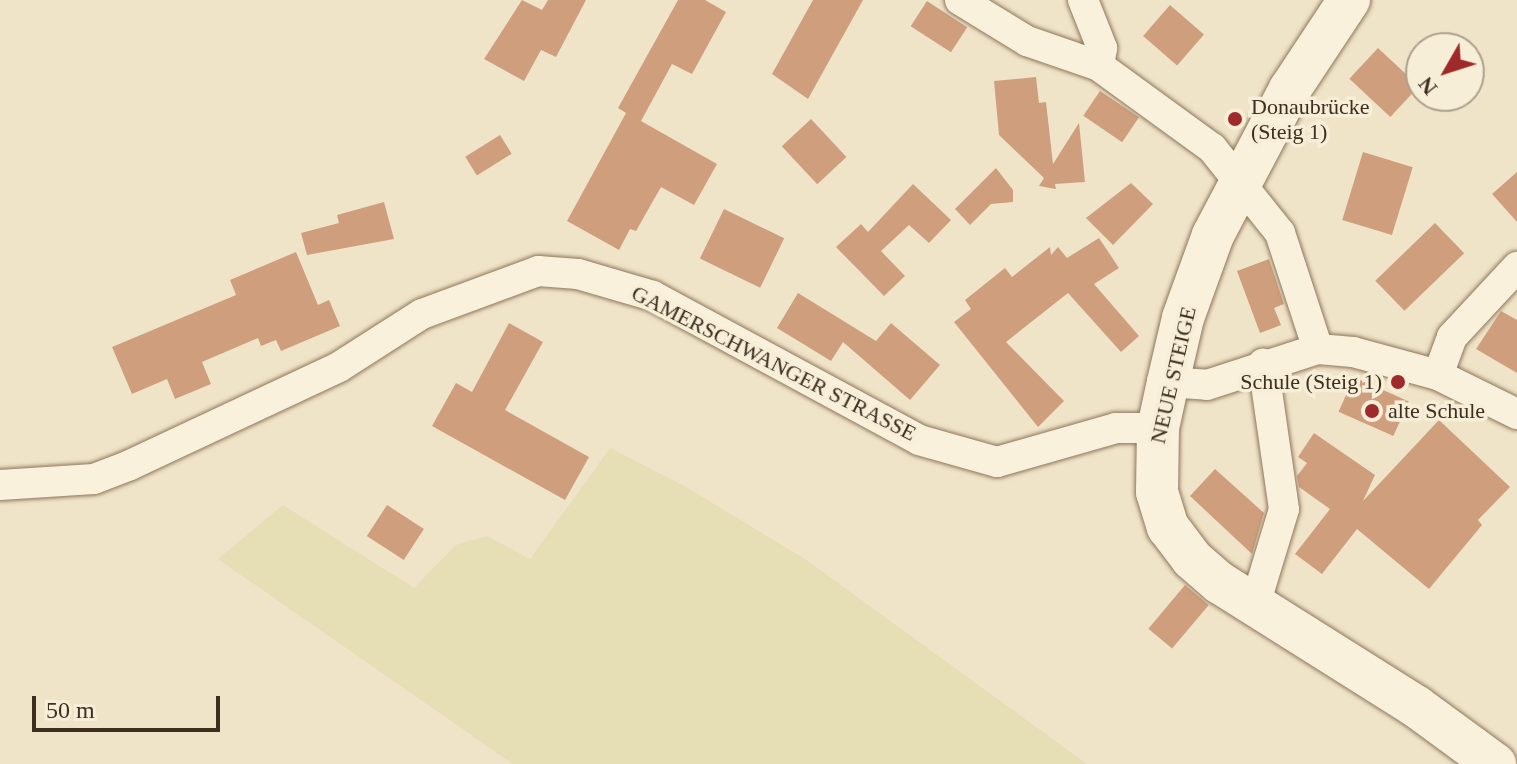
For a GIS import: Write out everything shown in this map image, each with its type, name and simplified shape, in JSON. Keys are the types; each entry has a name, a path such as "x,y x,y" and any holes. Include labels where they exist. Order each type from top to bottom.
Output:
{"main road":[{"name":"NEUE STEIGE","path":"1349,0 1290,89 1239,180 1183,318 1158,428 1157,492 1168,527 1192,559 1254,608 1417,707 1495,764"}],"street":[{"path":"960,0 1027,41 1099,66 1167,110 1239,180 1280,233 1318,349"},
{"path":"1083,0 1102,48 1099,66"},
{"path":"1438,375 1452,337 1517,267"},
{"name":"GAMERSCHWANGER STRASSE","path":"0,485 94,479 130,465 339,367 422,314 538,271 578,274 653,296 919,440 997,462 1116,428 1158,428"},
{"path":"1168,382 1207,385 1263,364 1318,349 1353,352 1438,375 1517,414"},
{"path":"1254,608 1284,509 1263,364"}],"shaded area":[{"path":"610,448 686,487 805,559 1087,764 513,764 218,559 283,505 414,588 456,545 487,536 530,559"}],"building":[{"path":"522,0 542,10 548,0 586,0 556,57 541,50 524,81 484,59"},
{"path":"678,0 705,0 726,12 692,74 672,64 641,121 717,164 694,205 661,187 636,231 630,229 619,250 567,221 626,113 618,108"},
{"path":"813,0 863,0 808,99 772,74"},
{"path":"927,1 967,27 951,52 911,26"},
{"path":"1170,5 1204,35 1177,65 1143,36"},
{"path":"1378,48 1405,73 1405,101 1390,117 1349,79"},
{"path":"1036,77 1039,103 1046,102 1053,164 1079,123 1085,182 1055,184 1056,189 1039,186 1044,178 999,135 994,81"},
{"path":"1100,91 1139,117 1122,142 1083,116"},
{"path":"811,119 846,157 817,184 782,146"},
{"path":"500,135 512,154 477,175 465,157"},
{"path":"1363,152 1413,167 1392,235 1342,220"},
{"path":"996,168 1013,190 1013,202 991,204 970,225 955,209"},
{"path":"1517,172 1517,222 1492,194"},
{"path":"1131,183 1153,204 1113,245 1086,218"},
{"path":"913,184 951,220 929,243 909,225 881,251 905,276 884,296 836,247 861,224 868,232"},
{"path":"384,202 394,239 307,255 301,233 339,223 337,215"},
{"path":"724,209 784,238 760,288 700,258"},
{"path":"1435,223 1464,253 1404,311 1375,281"},
{"path":"1099,238 1119,268 1094,284 1139,336 1121,352 1068,293 1006,342 1064,401 1038,427 954,322 971,309 965,300 1005,268 1012,277 1050,247 1051,255 1058,247 1067,258"},
{"path":"296,252 318,305 329,300 340,326 281,351 276,340 261,346 258,338 202,362 211,384 175,399 167,379 132,394 112,347 236,295 230,280"},
{"path":"1269,259 1284,304 1274,308 1281,325 1260,333 1237,271"},
{"path":"798,293 876,341 891,323 940,365 910,400 843,342 831,361 777,328"},
{"path":"1501,311 1517,320 1517,373 1476,349"},
{"path":"509,323 543,342 505,410 589,457 565,500 432,426 456,383 472,392"},
{"name":"alte Schule","path":"1354,377 1409,401 1393,436 1339,412"},
{"path":"1439,420 1510,487 1478,520 1482,525 1429,589 1357,529 1322,574 1295,554 1330,509 1299,487 1297,476 1307,463 1298,457 1314,433 1375,475 1363,501"},
{"path":"1215,469 1264,513 1252,554 1190,496"},
{"path":"387,505 424,529 404,560 367,536"},
{"path":"1185,585 1209,605 1172,649 1148,629"}],"place":[{"name":"Donaubrücke (Steig 1)","path":"1235,119"},
{"name":"Schule (Steig 1)","path":"1398,382"},
{"name":"alte Schule","path":"1372,411"}]}
